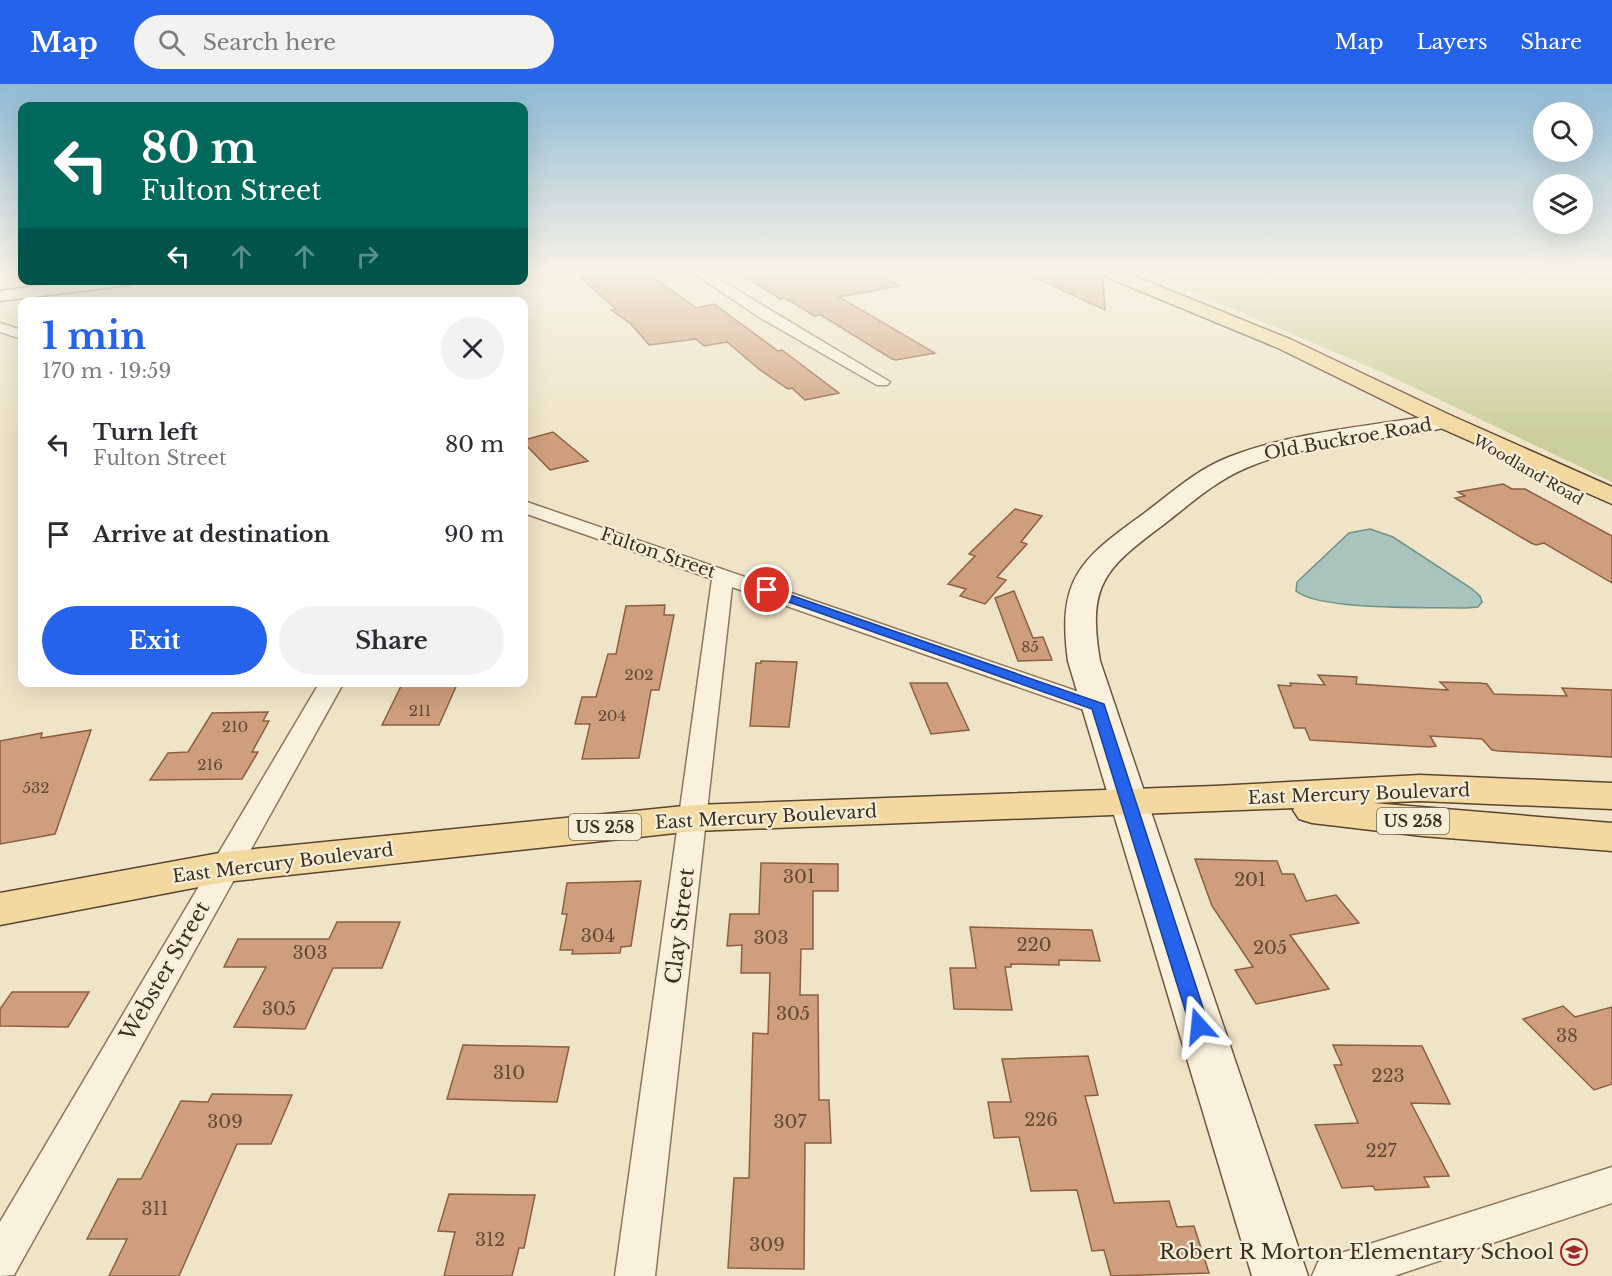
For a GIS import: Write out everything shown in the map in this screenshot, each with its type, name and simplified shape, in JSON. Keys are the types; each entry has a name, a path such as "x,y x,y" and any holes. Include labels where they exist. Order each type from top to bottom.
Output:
{"main road":[{"name":"Woodland Road","path":"1238,325 1285,344 1444,422 1612,496"},
{"name":"Woodland Road","path":"1444,422 1571,497 1612,518"},
{"name":"East Mercury Boulevard","path":"0,909 225,867 694,818 1215,799 1420,788 1612,796"},
{"name":"East Mercury Boulevard","path":"1215,799 1422,822 1612,837"}],"street":[{"path":"782,325 882,382"},
{"path":"0,327 18,334"},
{"name":"Old Buckroe Road","path":"1280,1276 1127,801 1081,643 1079,611 1095,568 1115,547 1215,474 1238,462 1302,444 1444,422"},
{"name":"Fulton Street","path":"528,508 1099,707"},
{"name":"Clay Street","path":"636,1276 723,575"},
{"name":"Webster Street","path":"0,1261 329,687"},
{"path":"1332,1276 1612,1185"}],"green space":[{"path":"1270,325 1612,325 1612,482 1386,374"}],"water":[{"path":"1370,529 1393,537 1471,588 1480,596 1482,602 1478,607 1466,608 1377,607 1328,602 1296,591 1297,582 1349,533"}],"building":[{"path":"631,325 742,325 778,351 782,350 839,393 805,400 792,388 788,389 760,370 727,342 704,346 696,339 649,345"},
{"path":"837,325 886,325 935,353 892,359"},
{"path":"553,432 588,461 550,470 528,447 528,439"},
{"path":"1503,484 1512,489 1525,489 1612,536 1612,583 1544,543 1536,545 1531,543 1455,498 1465,496 1458,492"},
{"path":"1015,509 1042,516 1021,542 1027,544 997,577 1006,580 985,604 960,596 966,589 948,584 975,556 969,554"},
{"path":"1014,591 1033,638 1043,637 1052,660 1018,661 995,598"},
{"path":"665,605 664,615 674,615 659,690 651,690 639,758 582,759 590,724 575,724 582,697 596,697 608,654 616,654 626,606"},
{"path":"761,661 797,662 789,727 750,726 756,663 761,663"},
{"path":"1318,675 1357,677 1356,684 1448,690 1440,682 1480,683 1487,684 1494,694 1567,696 1562,688 1612,690 1612,757 1499,751 1492,750 1482,739 1430,736 1436,746 1310,740 1305,728 1294,728 1278,685 1291,686 1290,683 1325,685"},
{"path":"910,683 947,683 969,730 931,734"},
{"path":"401,687 456,687 439,725 382,725"},
{"path":"268,712 263,721 269,721 252,752 258,752 242,779 150,780 168,753 188,752 212,713"},
{"path":"91,730 55,834 0,844 0,741 42,733 41,738"},
{"path":"1195,859 1277,861 1282,874 1294,874 1306,901 1336,895 1359,923 1290,935 1329,989 1256,1004 1235,970 1253,967 1212,906"},
{"path":"761,863 838,864 838,891 813,891 813,949 801,949 800,995 818,995 819,1100 829,1100 831,1143 805,1143 804,1269 728,1268 734,1178 749,1178 753,1033 768,1034 770,973 741,973 742,945 727,946 730,914 759,914"},
{"path":"641,881 631,946 621,947 620,953 572,954 573,950 560,950 567,914 562,914 567,883"},
{"path":"337,922 400,922 382,968 333,968 305,1029 234,1027 266,967 224,967 238,939 329,939"},
{"path":"970,927 1092,930 1100,961 1059,960 1059,965 1011,964 1011,967 1005,967 1012,1010 954,1009 950,968 976,968"},
{"path":"12,992 89,992 68,1027 0,1026 0,1009"},
{"path":"1563,1006 1575,1017 1612,1007 1612,1084 1594,1090 1523,1019"},
{"path":"463,1045 569,1047 557,1102 447,1099"},
{"path":"1333,1045 1422,1046 1450,1104 1411,1103 1449,1176 1424,1177 1429,1187 1375,1190 1373,1186 1342,1188 1315,1125 1358,1123 1334,1065 1342,1065"},
{"path":"1088,1056 1098,1095 1085,1096 1114,1203 1169,1201 1177,1227 1194,1226 1209,1273 1111,1276 1104,1250 1092,1251 1077,1190 1031,1191 1019,1137 994,1138 988,1102 1011,1102 1002,1059"},
{"path":"212,1094 292,1095 271,1144 237,1144 179,1276 109,1276 127,1239 87,1239 118,1179 141,1179 181,1101 208,1102"},
{"path":"449,1194 535,1195 524,1248 519,1248 512,1276 444,1276 455,1232 438,1231"}],"place":[{"name":"Robert R Morton Elementary School","path":"1574,1252"}],"route":[{"path":"767,590 1099,707 1199,1026"}]}
